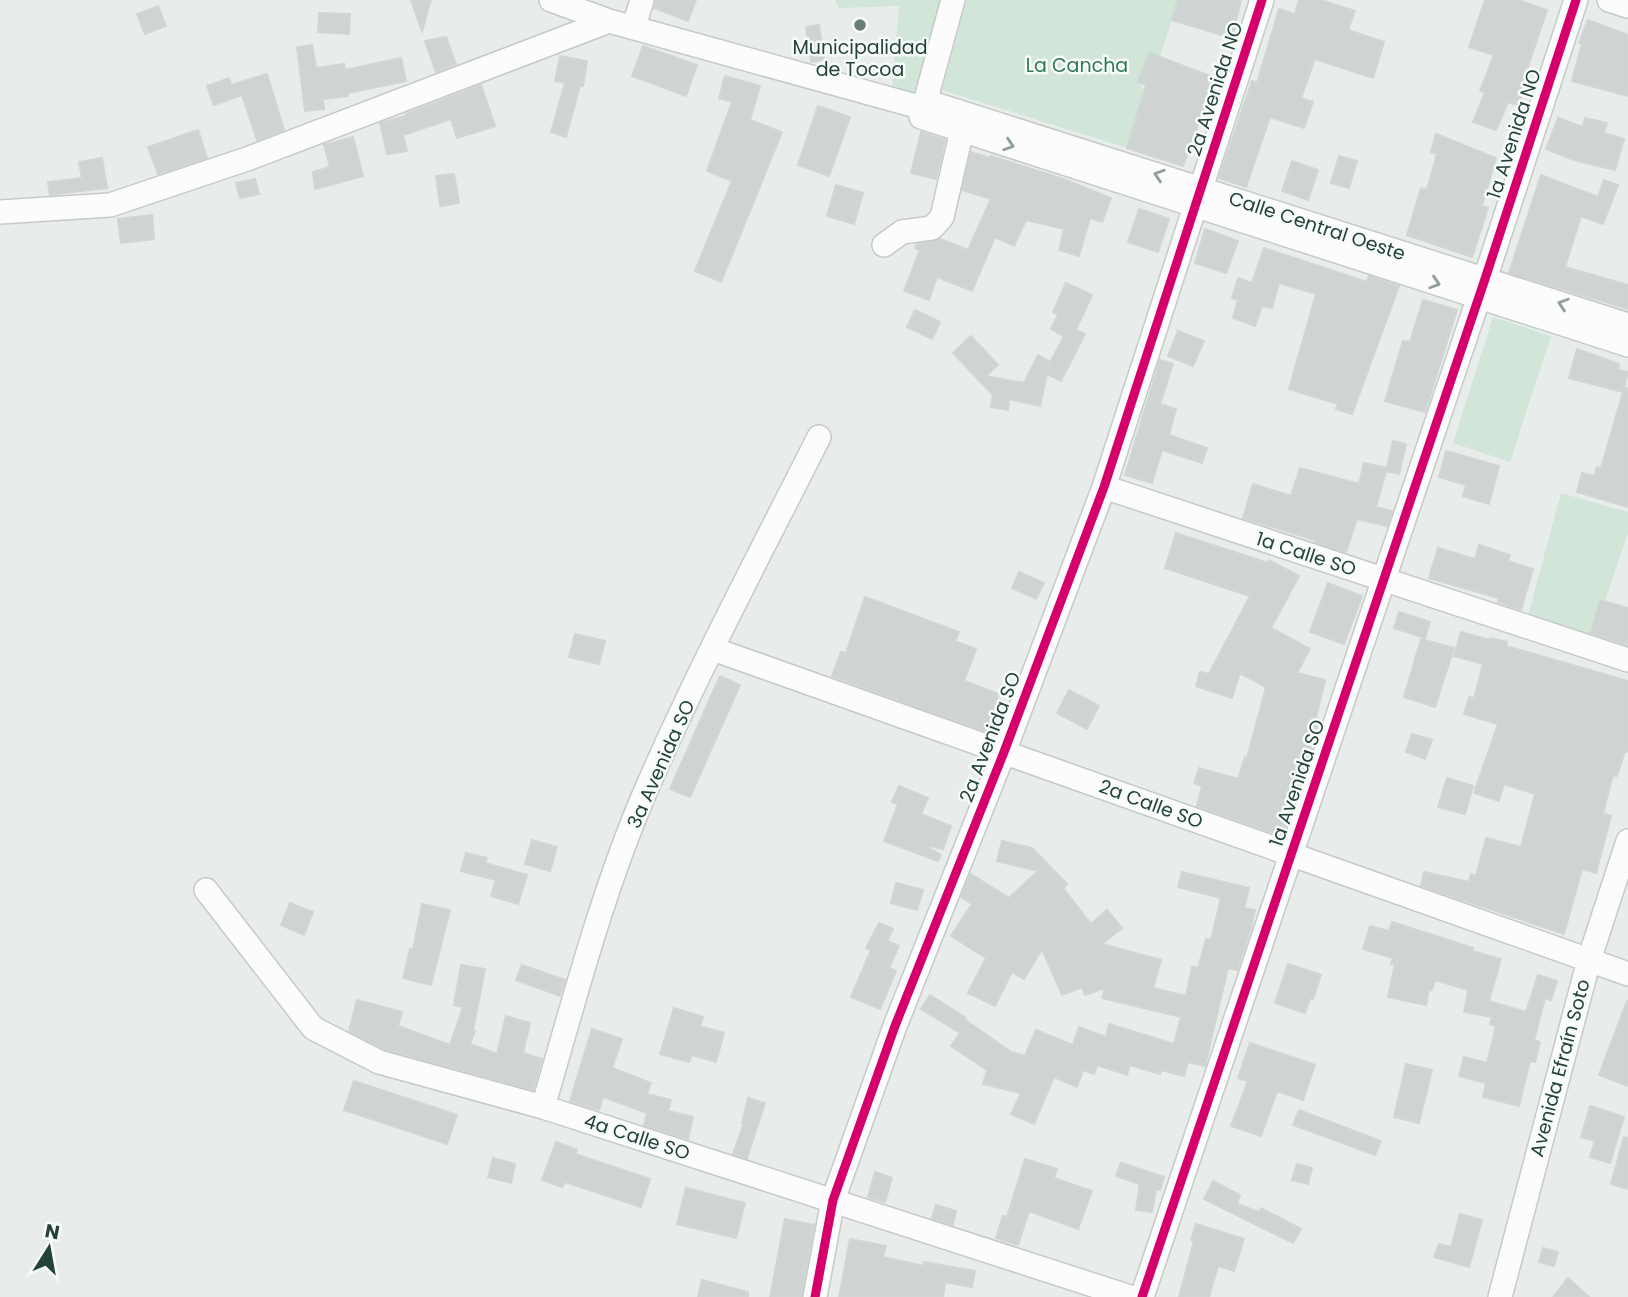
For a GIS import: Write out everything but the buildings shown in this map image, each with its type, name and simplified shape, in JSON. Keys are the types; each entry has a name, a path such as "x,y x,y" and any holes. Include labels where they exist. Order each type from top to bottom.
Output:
{"street":[{"name":"Calle Central Oeste","path":"551,0 610,21 923,108 1482,288 1628,325"},
{"path":"634,26 642,0"},
{"path":"953,0 923,108 962,130 1198,197"},
{"name":"2a Avenida NO","path":"1198,197 1262,0"},
{"name":"1a Avenida NO","path":"1482,288 1576,0"},
{"path":"1609,0 1628,6"},
{"path":"0,212 110,205 247,159 610,21"},
{"path":"884,245 902,232 932,228 942,217 962,130"},
{"name":"2a Avenida SO","path":"816,1297 833,1200 895,1026 1004,752 1104,487 1198,197"},
{"path":"1482,288 1628,345"},
{"name":"1a Avenida SO","path":"1142,1297 1482,288"},
{"name":"3a Avenida SO","path":"543,1107 596,925 646,791 713,649 819,437"},
{"name":"1a Calle SO","path":"1104,487 1628,660"},
{"name":"2a Calle SO","path":"713,649 1628,974"},
{"name":"Avenida Efraín Soto","path":"1500,1297 1589,960 1628,841"},
{"name":"4a Calle SO","path":"206,890 313,1028 379,1062 543,1107 1130,1297"}],"green space":[{"path":"835,0 949,0 922,97 892,86 899,6 839,8"},
{"name":"La Cancha","path":"967,0 1178,0 1160,57 1149,53 1139,82 1145,91 1127,148 942,90"},
{"path":"1493,317 1551,336 1510,462 1453,443"},
{"path":"1561,493 1628,512 1628,533 1591,642 1527,619"}],"cycle path":[{"path":"815,1297 833,1200 895,1026 1004,752 1104,487 1262,0"},
{"path":"1142,1297 1485,279 1576,0"}],"place":[{"name":"Municipalidad de Tocoa","path":"860,25"}]}
